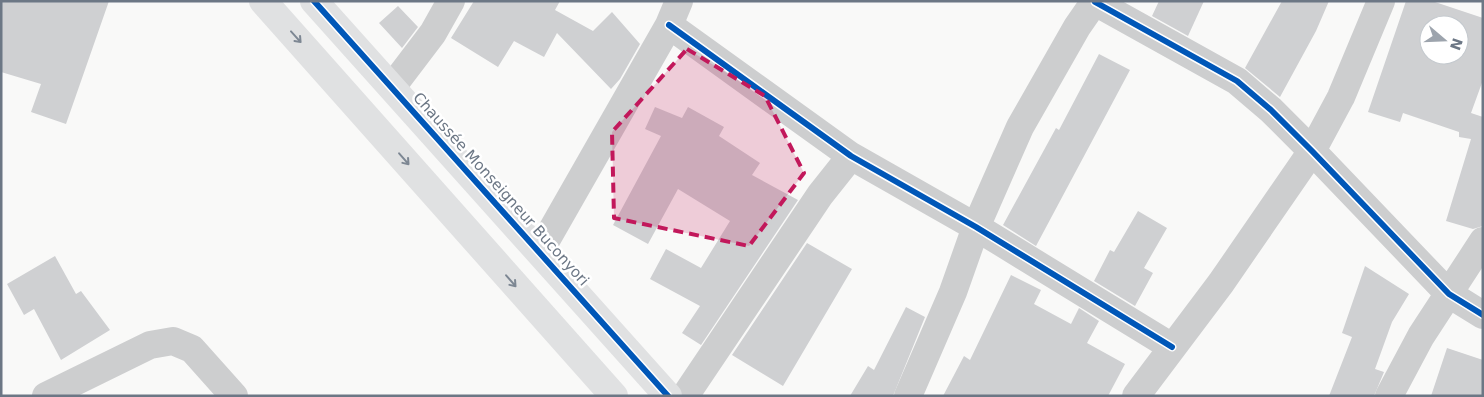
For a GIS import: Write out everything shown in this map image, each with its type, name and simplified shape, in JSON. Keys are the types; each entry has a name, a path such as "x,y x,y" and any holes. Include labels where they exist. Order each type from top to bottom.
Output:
{"street":[{"path":"263,1 614,396"},
{"name":"Chaussée Monseigneur Buconyori","path":"314,1 668,396"},
{"path":"392,87 433,32 451,1"},
{"path":"1136,396 1221,283 1312,151 1341,97 1381,1"},
{"path":"908,396 953,292 976,227 1020,127 1077,27 1095,2 1236,81 1271,110 1449,294 1483,315"},
{"path":"540,251 674,13 851,156 976,227 1172,347"},
{"path":"686,396 820,195 851,156"},
{"path":"1389,396 1421,336 1483,241"},
{"path":"46,396 150,345 173,341 192,349 234,396"}],"highlighted area":[{"path":"687,49 765,96 804,173 749,246 614,218 612,132"}],"building":[{"path":"1,1 109,1 66,124 31,112 41,84 1,72"},
{"path":"474,1 560,1 555,10 593,31 612,12 640,44 620,79 611,89 557,33 544,57 514,41 498,67 451,38"},
{"path":"1159,1 1204,1 1188,36 1152,16"},
{"path":"1282,1 1329,1 1316,31 1280,97 1245,68"},
{"path":"1406,1 1432,1 1483,18 1483,80 1471,113 1483,117 1483,226 1473,229 1446,221 1471,139 1459,137 1459,132 1403,113 1400,122 1368,112"},
{"path":"398,6 418,27 402,48 379,23"},
{"path":"1099,54 1130,70 1036,246 1003,225 1056,128 1059,130"},
{"path":"655,107 682,118 688,107 724,127 719,136 760,163 752,175 798,200 701,345 682,333 700,306 650,279 666,249 701,268 730,221 678,189 648,244 613,225 661,136 645,129"},
{"path":"1138,211 1167,228 1144,268 1153,273 1135,306 1094,281 1110,250 1114,252"},
{"path":"807,243 852,269 783,386 732,355"},
{"path":"55,256 76,294 81,291 110,330 61,360 34,309 24,315 7,284"},
{"path":"1365,266 1409,294 1392,322 1375,369 1384,372 1374,396 1329,396 1352,337 1342,333"},
{"path":"1011,275 1041,290 1034,304 1071,324 1079,308 1099,321 1087,343 1125,364 1108,396 943,396 964,356 970,360"},
{"path":"906,307 925,317 893,396 850,396 868,366 874,370"},
{"path":"1447,348 1483,360 1483,396 1431,396"}],"cycle path":[{"path":"314,1 668,396"},
{"path":"1095,2 1237,81 1271,110 1312,151 1449,294 1483,315"},
{"path":"669,25 851,156 976,227 1172,347"}]}
